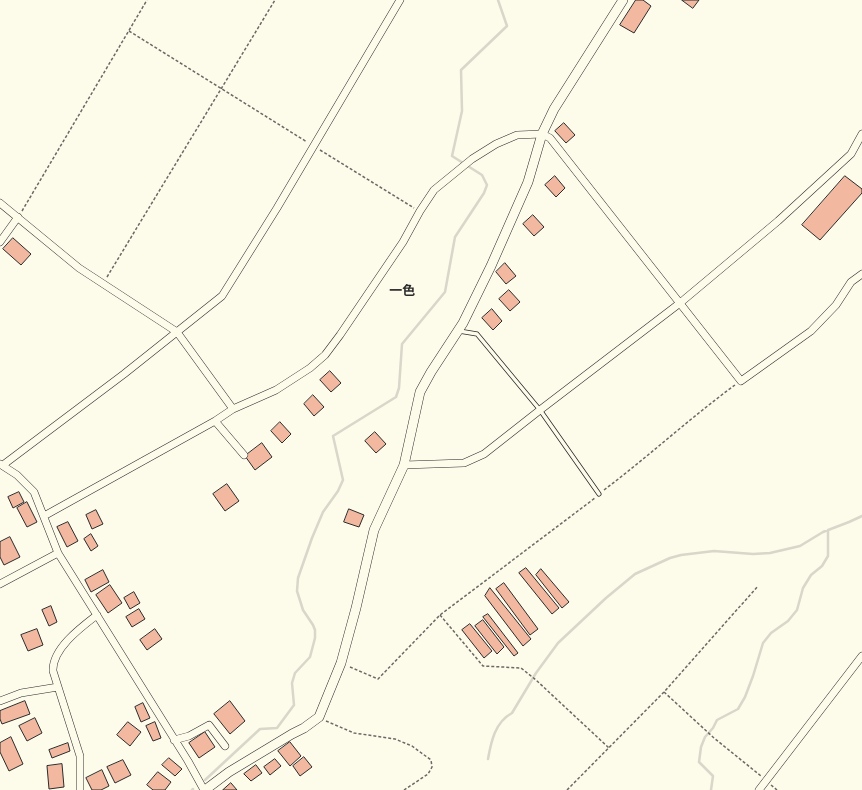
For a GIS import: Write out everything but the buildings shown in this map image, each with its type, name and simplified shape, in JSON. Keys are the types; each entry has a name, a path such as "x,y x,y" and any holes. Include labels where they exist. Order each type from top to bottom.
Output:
{"street":[{"path":"400,0 277,208 222,296 124,374 1,464 25,482 34,492 58,554 205,790 229,772 319,718 340,663 356,608 374,530 404,465 420,392 431,372 458,331 488,272 528,182 542,134 554,110 623,0"},
{"path":"44,516 215,421 233,409 276,390 310,368 325,355 340,335 403,242 420,211 434,190 472,159 496,144 517,135 542,134 550,138 741,381 811,332 836,305 851,282 862,274"},
{"path":"404,465 464,463 484,454 680,303 778,221 851,154 862,134"},
{"path":"0,203 79,268 177,332 233,409"},
{"path":"0,242 18,217"},
{"path":"215,421 244,456"},
{"path":"0,584 58,554"},
{"path":"80,790 80,756 52,671 52,662 74,632 96,615"},
{"path":"759,790 862,656"},
{"path":"0,700 21,693 58,687"},
{"path":"174,740 189,736 209,724 225,746"}],"lane":[{"path":"458,331 477,334 540,410 599,494"}],"path":[{"path":"18,217 147,0"},
{"path":"103,284 275,0"},
{"path":"129,31 420,211"},
{"path":"340,663 378,679 440,615 640,463 710,403 741,381"},
{"path":"567,790 664,692 758,586"},
{"path":"440,615 484,666 521,668 536,680 609,748"},
{"path":"664,692 714,738 777,790"},
{"path":"319,718 354,733 395,739 412,746 431,760 432,767 428,774 404,790"}],"waterway":[{"path":"205,780 260,729 277,728 294,705 292,683 295,673 310,657 315,638 315,630 303,610 297,591 298,578 323,512 338,491 343,480 333,436 396,397 399,388 402,344 445,292 455,237 484,193 487,185 482,175 452,156 462,111 461,70 507,26 498,0"},
{"path":"488,759 492,739 498,727 506,717 512,713 536,673 558,643 606,598 635,574 670,558 681,555 714,551 753,554 770,553 800,546 823,532 862,516"},
{"path":"711,790 713,776 699,762 701,747 705,737 713,728 717,720 738,709 745,697 753,676 763,643 771,633 788,621 797,610 803,588 811,575 822,566 828,556 828,530"}],"district":[{"name":"一色","path":"402,292"}]}
